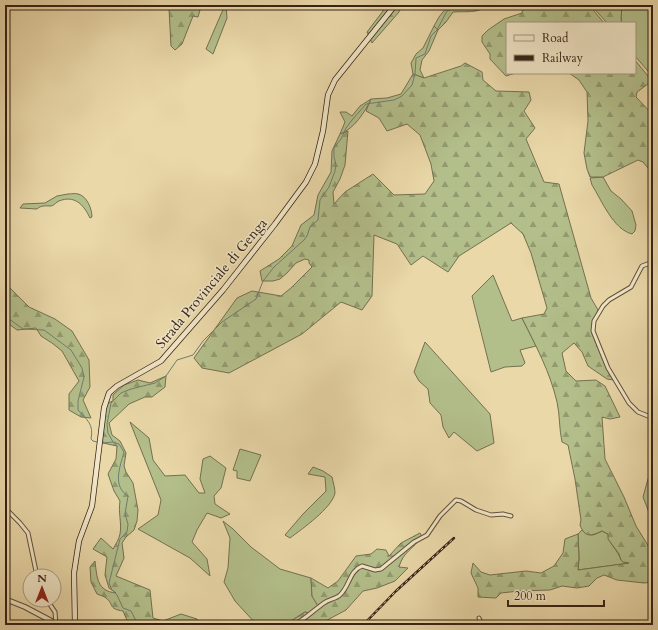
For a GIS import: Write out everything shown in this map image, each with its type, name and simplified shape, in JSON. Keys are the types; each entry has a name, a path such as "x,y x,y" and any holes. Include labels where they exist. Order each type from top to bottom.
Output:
{"main road":[{"name":"Strada Provinciale di Genga","path":"75,625 74,573 80,541 92,506 104,408 109,393 117,386 161,361 228,284 306,182 315,164 323,131 328,95 335,80 394,5"}],"street":[{"path":"653,262 642,266 631,287 609,300 603,306 593,326 608,368 629,403 638,412 653,418"},
{"path":"294,625 314,612 324,602 341,595 356,569 362,566 375,570 381,569 414,542 427,535 440,516 456,500 491,516 502,514 511,516"},
{"path":"5,508 28,533 35,568"},
{"path":"5,599 25,607 58,624"},
{"path":"52,608 58,624"},
{"path":"479,618 482,625"}],"green space":[{"path":"167,5 194,5 200,10 198,17 193,16 182,44 175,50 171,46 169,9"},
{"path":"225,5 227,18 213,54 206,49"},
{"path":"385,5 402,5 399,12 372,43 367,32 383,11"},
{"path":"460,5 488,5 476,11 453,12 438,30 434,26 447,7"},
{"path":"521,5 589,5 603,22 506,22 506,74 513,74 506,76 490,59 490,54 482,42 482,36 504,19 522,13 523,6"},
{"path":"591,5 622,5 622,22 606,22"},
{"path":"622,5 653,5 653,77 636,57 636,22 622,22"},
{"path":"434,26 438,30 429,51 422,60 420,70 424,78 413,74 411,63 416,54 423,48"},
{"path":"636,61 652,81 637,92 636,97 653,115 653,174 643,162 638,160 603,177 590,177 584,153 588,121 587,92 579,80 570,74 636,74"},
{"path":"465,63 482,72 483,80 496,91 529,92 531,100 524,111 535,128 526,139 544,182 559,184 591,298 598,310 593,322 592,330 614,380 607,379 588,366 582,352 574,343 562,353 566,371 576,381 596,380 605,386 620,417 610,419 602,417 605,459 624,497 636,526 649,547 653,546 653,582 644,583 617,580 604,575 597,578 589,586 577,588 562,586 550,590 501,593 496,598 478,597 478,588 471,573 473,563 481,572 490,575 526,571 541,573 554,566 563,553 565,539 578,534 578,570 629,563 621,560 619,554 608,539 608,534 602,531 589,535 584,532 580,525 581,520 575,479 568,445 562,442 558,407 551,380 522,318 544,314 547,308 531,253 523,234 511,223 459,256 448,272 423,256 411,265 397,244 374,235 372,296 362,310 341,302 302,334 229,373 202,368 194,358 237,298 252,291 281,296 312,267 309,260 305,259 296,263 280,279 273,281 262,281 260,271 279,259 292,246 301,225 314,215 318,195 331,172 332,151 340,134 348,131 345,165 333,192 334,204 345,192 373,174 394,195 425,194 434,181 431,164 420,135 407,124 387,131 379,118 366,111 371,99 387,98 401,94 413,74 424,78 461,66"},
{"path":"371,99 366,109 354,124 345,132 340,134 345,122 340,112 346,112 352,116 360,106"},
{"path":"603,177 611,191 632,211 636,225 635,231 632,234 625,231 614,221 592,185 590,178"},
{"path":"77,194 84,197 90,207 92,217 90,218 81,204 69,199 64,199 54,205 42,206 37,209 20,208 23,204 45,203 57,196"},
{"path":"493,275 512,321 522,318 536,346 520,350 525,363 522,366 505,367 491,372 472,296"},
{"path":"5,283 29,307 55,319 72,331 89,360 90,387 83,400 91,418 81,417 69,410 69,394 79,381 62,351 41,336 36,328 17,330 5,321"},
{"path":"425,342 490,414 494,443 477,451 454,432 449,438 443,427 441,415 430,403 428,389 419,381 414,372"},
{"path":"166,376 165,387 152,397 145,397 129,404 109,423 112,435 120,441 126,453 124,466 133,483 138,510 134,530 122,543 124,558 116,576 150,590 153,618 163,621 181,614 197,619 199,625 129,625 123,611 113,608 106,598 97,594 91,582 90,567 95,561 99,583 105,590 116,593 109,588 105,575 107,557 93,549 101,538 113,549 120,534 120,501 114,491 108,474 116,459 117,446 103,443 103,414 105,406 113,401 113,395 124,385 138,380 150,383"},
{"path":"130,422 149,438 153,460 165,476 185,475 199,493 205,493 200,479 203,459 210,456 226,468 221,488 214,496 215,504 230,514 221,518 207,513 192,542 207,559 210,576 190,558 138,529 158,515 161,500"},
{"path":"240,449 261,455 250,481 237,478 237,471 233,470"},
{"path":"313,467 332,477 335,493 333,499 323,511 290,538 285,535 326,491 325,477 308,474"},
{"path":"653,469 653,531 650,515 643,497 648,479"},
{"path":"223,521 251,547 280,569 311,578 312,596 319,607 312,614 305,612 291,621 276,625 257,625 235,601 224,582 228,568 230,538"},
{"path":"582,530 590,535 594,535 602,531 608,534 608,537 621,560 631,563 578,570 578,534"},
{"path":"420,533 422,537 406,554 399,567 408,568 395,581 377,588 363,591 346,610 318,625 276,625 291,621 305,612 312,614 319,608 312,596 311,578 328,588 338,581 356,556 371,554 377,549 386,550 389,556 401,543"}],"waterway":[{"path":"113,442 108,433 107,424 111,403 121,393 155,383 166,376 177,360 193,355 203,341 222,322 256,299 263,281 274,267 304,240 310,227 318,220 320,200 329,187 335,171 336,165 334,148 341,139 346,128 366,104 394,100 402,96 412,85 415,74 416,58 425,54 431,36 437,30 447,11 456,7 471,9 476,5"},
{"path":"5,316 23,329 44,330 71,350 82,368 84,377 78,401 78,410 91,426 91,439 97,442"},
{"path":"102,443 113,442 119,444 124,452 118,476 120,487 128,496 125,514 128,524 127,532 120,539 109,583 123,608 131,611 138,625"}],"railway":[{"path":"363,625 396,591 454,538"}]}
